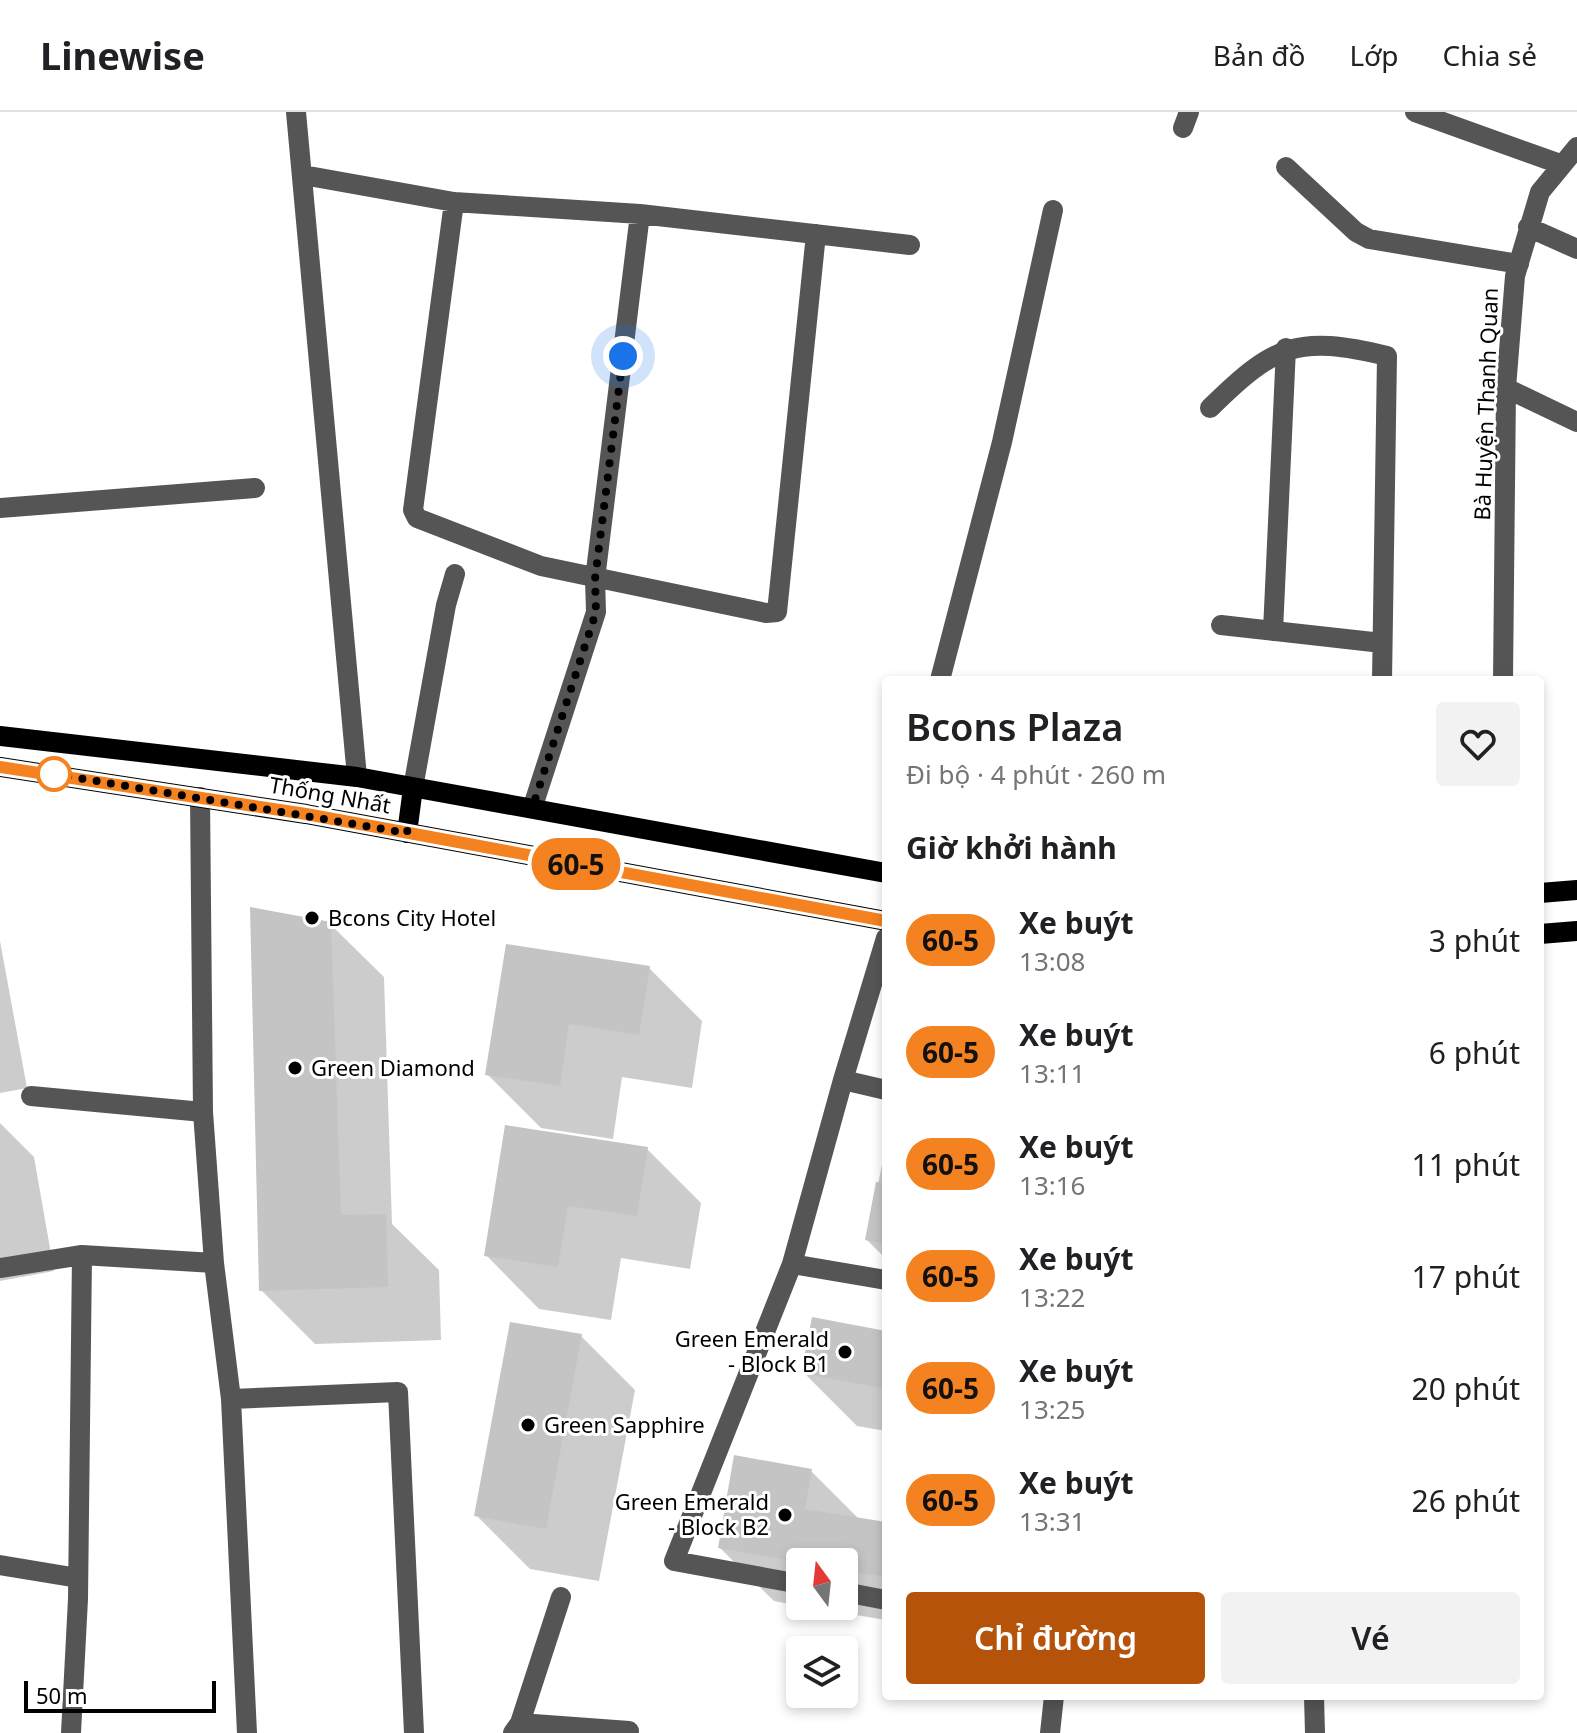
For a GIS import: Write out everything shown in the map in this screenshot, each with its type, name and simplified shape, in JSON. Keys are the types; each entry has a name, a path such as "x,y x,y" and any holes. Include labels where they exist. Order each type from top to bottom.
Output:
{"main road":[{"name":"Thống Nhất","path":"0,736 357,777 533,806 882,872"},
{"name":"Thống Nhất","path":"0,767 200,797 882,920"},
{"path":"407,833 413,788"},
{"path":"1544,893 1577,890"},
{"path":"1544,934 1577,931"}],"street":[{"path":"296,112 357,777"},
{"path":"1415,112 1560,164"},
{"name":"Bà Huyện Thanh Quan","path":"1503,676 1506,388 1519,264 1540,192 1577,147"},
{"path":"1286,167 1356,232 1369,239 1519,264"},
{"path":"303,175 454,202 640,214 910,245"},
{"path":"454,202 413,510 417,518 541,566 737,608 777,612 816,234"},
{"path":"941,676 1002,442 1053,210"},
{"path":"533,806 596,612 595,579 640,214"},
{"path":"1528,227 1577,249"},
{"path":"1273,631 1286,348"},
{"path":"1210,408 1264,360 1286,348 1362,350 1387,356 1382,676"},
{"path":"1506,388 1577,422"},
{"path":"0,508 255,488"},
{"path":"413,788 446,605 455,574"},
{"path":"1221,625 1382,643"},
{"path":"200,797 203,1112 214,1263 231,1399 247,1733"},
{"path":"786,1581 674,1561 792,1264 882,951"},
{"path":"843,1080 882,1089"},
{"path":"31,1096 203,1112"},
{"path":"0,1268 82,1255 214,1263"},
{"path":"71,1733 78,1578 82,1255"},
{"path":"792,1264 882,1279"},
{"path":"231,1399 398,1392 414,1733"},
{"path":"0,1565 78,1578"},
{"path":"858,1595 882,1599"},
{"path":"561,1597 516,1728 629,1731"},
{"path":"1050,1733 1054,1700"},
{"path":"1314,1700 1315,1733"}],"building":[{"name":"Green Diamond","path":"250,907 331,922 341,1215 386,1214 388,1287 259,1291"},
{"path":"506,944 650,966 639,1035 569,1024 560,1086 485,1075"},
{"path":"505,1125 648,1147 637,1216 568,1206 558,1267 484,1256"},
{"path":"876,1182 882,1183 882,1243 865,1240"},
{"name":"Green Emerald - Block B1","path":"812,1317 882,1330 882,1388 801,1373"},
{"name":"Green Sapphire","path":"510,1322 582,1334 546,1529 474,1516"},
{"name":"Green Emerald - Block B2","path":"734,1455 812,1469 805,1509 882,1521 882,1576 858,1572 858,1548 786,1548 786,1560 718,1548"}],"bus line":[{"name":"60-5","path":"0,767 306,814 882,920"}],"place":[{"name":"Bcons City Hotel","path":"312,918"},
{"name":"Green Diamond","path":"295,1068"},
{"name":"Green Emerald - Block B1","path":"845,1352"},
{"name":"Green Sapphire","path":"528,1425"},
{"name":"Green Emerald - Block B2","path":"785,1515"}],"route":[{"path":"54,774 407,833 413,788 533,806 596,612 595,579 623,356"}]}
